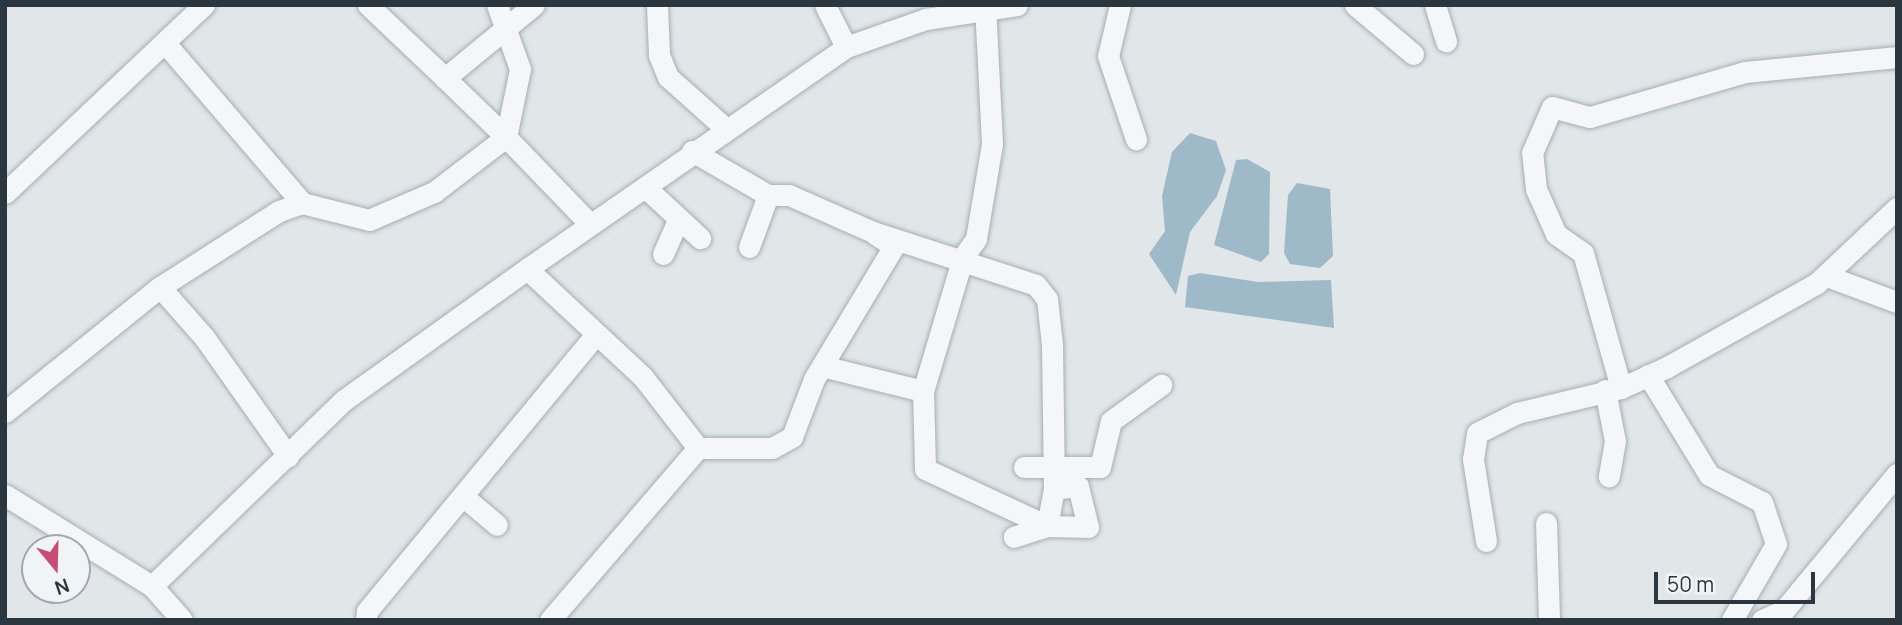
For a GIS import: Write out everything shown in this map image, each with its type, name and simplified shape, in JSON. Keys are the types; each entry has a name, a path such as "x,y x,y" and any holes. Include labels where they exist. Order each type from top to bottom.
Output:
{"street":[{"path":"5,193 204,5"},
{"path":"368,5 506,137 589,222"},
{"path":"5,412 160,287 279,211 302,203 369,220 433,192 506,137 520,69 508,28 497,5"},
{"path":"445,79 534,5"},
{"path":"657,5 659,55 668,77 725,128"},
{"path":"825,5 845,47"},
{"path":"152,586 355,391 589,222 646,188 692,151 845,47 926,19 1017,5"},
{"path":"1120,5 1108,56 1136,139"},
{"path":"1354,5 1413,54"},
{"path":"1435,5 1446,41"},
{"path":"985,10 994,119 979,225 963,257 923,391 925,469 1046,526"},
{"path":"165,43 302,203"},
{"path":"1609,475 1615,441 1613,389 1583,253 1556,234 1536,189 1532,153 1552,107 1590,117 1745,72 1897,57"},
{"path":"550,620 698,448 785,444 822,366 894,246 873,233 789,195 768,195 692,151"},
{"path":"646,188 677,222 700,238"},
{"path":"749,247 768,195"},
{"path":"1486,541 1473,459 1477,433 1517,413 1613,389 1648,375 1827,276 1897,208"},
{"path":"663,254 677,222"},
{"path":"873,233 963,257 1036,285 1047,299 1054,480 1046,526"},
{"path":"527,269 594,337 643,377 698,448"},
{"path":"1827,276 1897,302"},
{"path":"160,287 204,337 288,456"},
{"path":"364,617 594,337"},
{"path":"822,366 923,391"},
{"path":"1648,375 1709,475 1762,502 1776,544 1732,620"},
{"path":"1054,480 1100,467 1111,421 1161,386"},
{"path":"1014,537 1046,526 1088,527 1078,486 1054,480 1024,467"},
{"path":"1762,620 1784,610 1897,474"},
{"path":"5,495 152,586 182,620"},
{"path":"464,497 497,524"},
{"path":"1546,523 1549,620"}],"water":[{"path":"1190,133 1216,141 1226,170 1217,196 1190,232 1176,295 1149,254 1165,231 1162,196 1172,152"},
{"path":"1247,159 1270,172 1269,254 1261,262 1214,245 1236,160"},
{"path":"1297,183 1330,189 1333,256 1320,268 1290,264 1284,253 1288,195"},
{"path":"1200,273 1258,282 1331,280 1334,328 1185,307 1188,276"}]}
